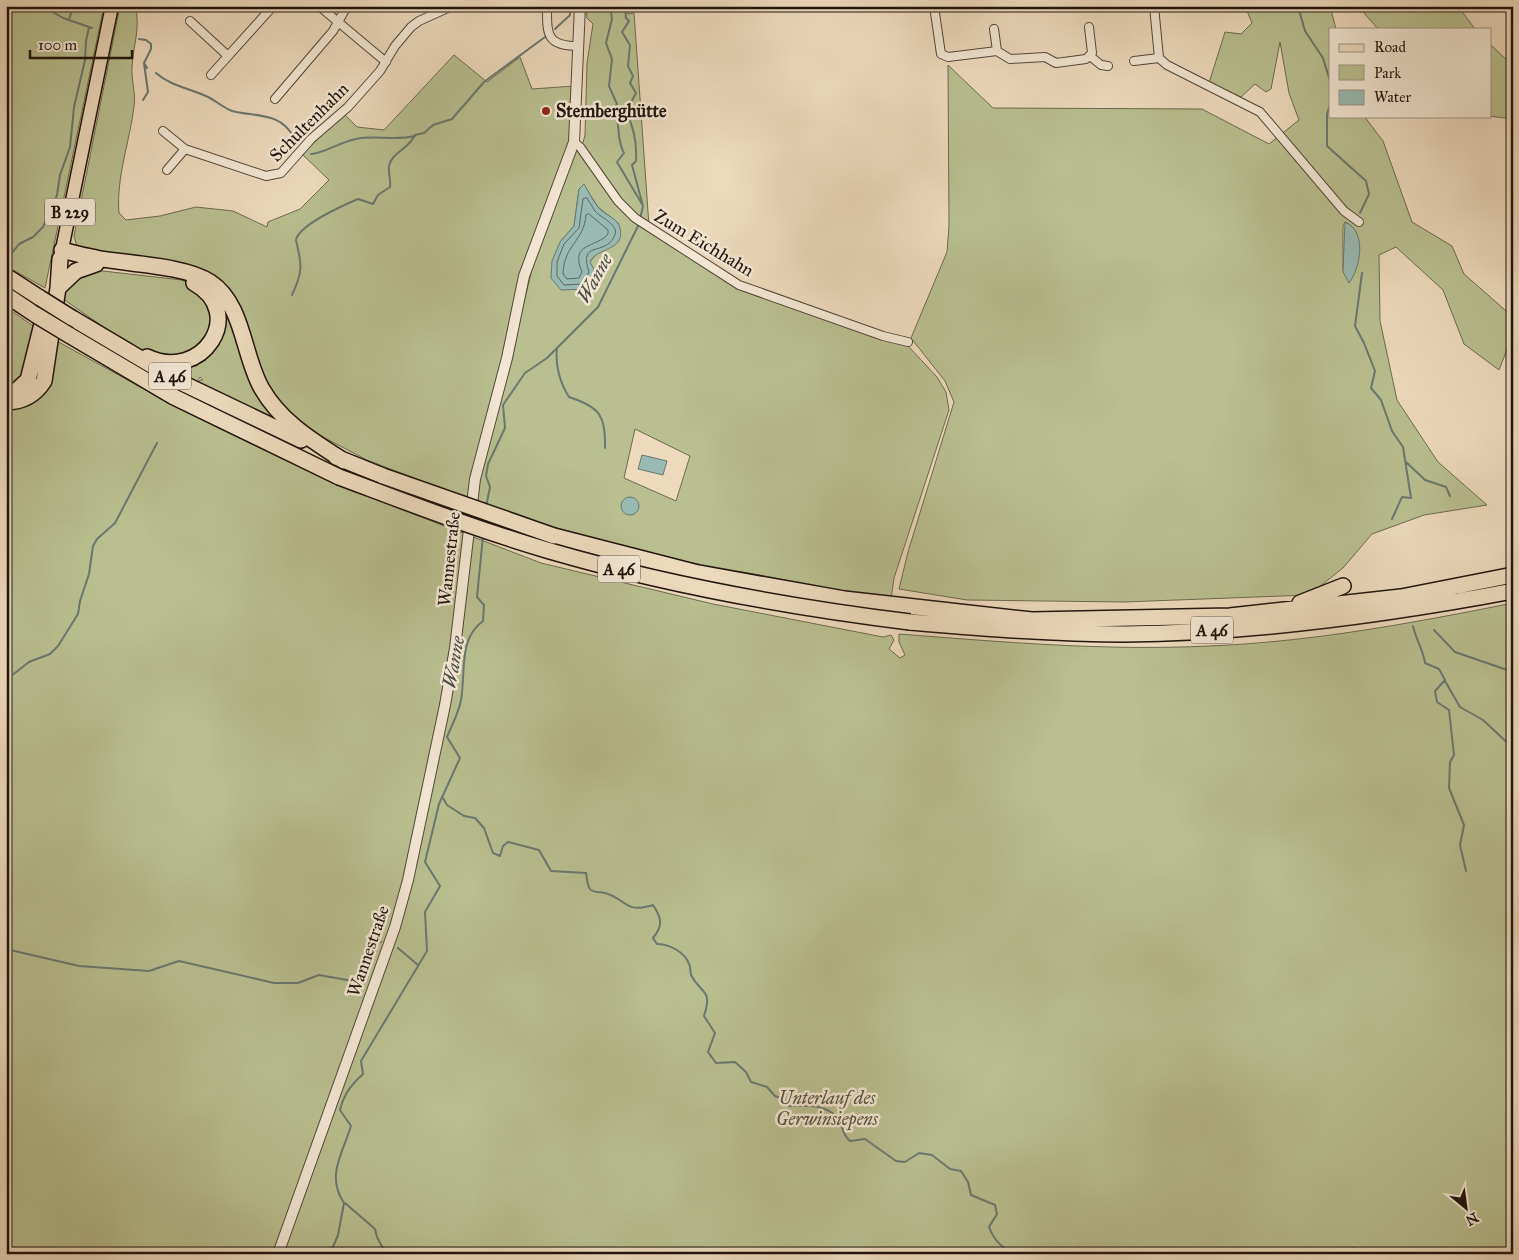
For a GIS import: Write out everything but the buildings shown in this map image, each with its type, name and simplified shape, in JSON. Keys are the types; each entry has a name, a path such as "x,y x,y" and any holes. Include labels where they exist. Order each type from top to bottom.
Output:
{"highway":[{"path":"61,254 96,264 178,276 190,280 209,294 216,307 218,325 214,338 204,351 192,359 179,362 152,359 90,329"},
{"path":"6,402 26,398 37,390 44,381 58,288 61,254"},
{"path":"6,394 22,387 30,375 53,274 61,254"},
{"path":"61,254 181,271 210,282 222,292 231,306 251,367 271,403 298,431 345,461"},
{"path":"58,288 76,271 96,264"},
{"name":"A 46","path":"6,276 90,329 180,382 345,461 490,514 563,538 698,572 844,600 910,615 1033,632 1126,634 1318,621 1414,609 1513,591"},
{"name":"A 46","path":"10,299 174,397 339,477 485,531 569,556 696,588 847,614 1032,620 1230,616 1401,597 1513,575"},
{"path":"1230,616 1307,602 1343,586"}],"main road":[{"name":"B 229","path":"61,254 112,6"}],"street":[{"path":"210,75 273,6"},
{"path":"319,6 386,62 395,46 419,21 452,6"},
{"path":"274,99 331,34 347,6"},
{"path":"547,6 548,31 552,40 560,45 578,46"},
{"name":"Wannestraße","path":"278,1254 402,901 445,705 455,648 475,479 507,358 524,276 574,142 580,6"},
{"path":"934,6 941,54 948,57 997,51 1010,59 1045,57 1056,63 1090,56"},
{"path":"1154,6 1158,58"},
{"path":"190,21 228,56"},
{"path":"1089,27 1090,56 1101,65 1108,66"},
{"path":"994,30 997,51"},
{"path":"1134,62 1158,58 1168,65 1260,112 1344,211 1359,222"},
{"name":"Schultenhahn","path":"163,131 185,149 266,176 276,175 284,170 311,139 348,107 386,62"},
{"name":"Zum Eichhahn","path":"574,142 580,147 618,201 635,218 739,285 883,336 908,342"},
{"path":"167,170 185,149"}],"green space":[{"path":"6,6 104,6 45,288 6,266"},
{"path":"120,6 135,6 137,14 132,67 134,106 121,173 119,200 119,213 126,220 160,216 196,207 233,211 267,227 268,222 300,209 329,180 302,154 344,114 357,127 384,130 454,55 487,82 520,57 532,89 574,86 571,142 528,257 469,499 367,460 300,425 281,407 263,382 222,288 77,247 74,236"},
{"path":"586,6 627,6 628,14 634,13 649,226 620,200 582,146 585,135 587,63 593,24 587,18"},
{"path":"1245,6 1330,6 1336,28 1329,28 1329,118 1366,118 1383,141 1412,222 1452,246 1464,274 1513,317 1513,334 1499,370 1464,344 1443,290 1396,247 1379,255 1380,321 1397,400 1438,462 1487,505 1424,515 1372,534 1343,568 1309,595 1124,602 967,600 899,589 908,552 954,402 945,381 911,338 947,252 949,226 948,65 993,108 1202,109 1269,144 1299,120 1289,93 1280,42 1271,89 1266,92 1255,84 1241,97 1209,83 1225,32 1241,34 1252,23","holes":["1345,222 1356,233 1358,249 1350,281 1343,271 1343,226"]},
{"path":"1358,6 1458,6 1474,28 1377,28"},
{"path":"1492,46 1513,66 1513,119 1492,116"},
{"path":"576,146 619,204 739,287 908,346 937,377 946,392 949,410 894,578 891,599 676,560 527,520 474,500 539,242","holes":["579,189 587,190 598,207 619,224 590,262 560,242 574,226","635,429 690,456 676,501 624,478"]},
{"path":"94,270 182,280 199,289 214,312 208,342 183,359 150,354 127,343 63,299 73,279"},
{"path":"211,286 235,324 291,428 198,385 200,380 203,380 200,377 196,384 162,363 213,345"},
{"path":"6,307 36,328 25,370 14,383 6,388"},
{"name":"Unterlauf des Gerwinsiepens","path":"55,340 180,409 348,489 541,563 713,604 883,637 891,635 894,640 889,649 900,658 905,655 899,642 899,634 1093,647 1209,646 1324,636 1438,618 1513,603 1513,1254 6,1254 6,407 38,396"}],"water":[{"path":"584,184 598,207 619,225 621,235 619,241 614,245 593,257 590,262 595,271 592,281 585,289 561,290 551,278 552,261 560,242 574,226 579,189"},
{"path":"1345,222 1357,233 1360,250 1357,268 1349,283 1343,272"},
{"path":"642,455 667,461 663,475 638,469"},
{"path":"630,497 636,500 639,506 636,512 630,515 624,512 621,506 624,500"}],"waterway":[{"path":"43,6 63,18 92,28"},
{"path":"69,20 73,6"},
{"path":"555,29 570,15 571,6"},
{"path":"610,6 612,19 606,43 612,59 609,86 617,104 614,110 620,143 624,153 617,162 642,204"},
{"name":"Wanne","path":"625,6 626,18 629,21 622,32 630,45 628,66 633,76 630,83 636,93 626,112 633,129 636,148 636,161 632,165 643,206 640,219"},
{"path":"1298,6 1305,31 1323,58 1329,78"},
{"path":"8,258 19,244 33,237 43,227 57,195 60,175 70,147 74,107 85,60 89,27"},
{"path":"292,295 300,274 296,240 299,234 323,216 358,199 373,204 378,195 390,187 389,166 393,157 415,135 424,133 433,125 452,119 484,82 545,37"},
{"path":"139,39 146,40 151,44 151,49 144,63"},
{"path":"143,100 148,92 144,63 147,68"},
{"path":"156,73 162,78 208,97 232,111 274,119 282,123 294,138"},
{"path":"1329,108 1327,114 1327,146 1366,181 1369,194 1360,213"},
{"path":"311,154 322,152 356,139 415,136"},
{"name":"Wanne","path":"486,507 490,487 486,476 488,464 505,428 503,405 525,373 547,358 598,307 639,224"},
{"path":"1362,273 1355,326 1375,371 1371,388 1381,400 1392,431 1403,447 1411,498 1402,497 1392,519"},
{"path":"557,349 558,368 566,392 569,397 588,405 599,414 604,428 605,448"},
{"path":"6,680 29,662 50,654 58,646 78,614 80,601 89,574 93,546 97,539 115,523 157,443"},
{"path":"1406,462 1425,480 1446,487 1450,496"},
{"name":"Wanne","path":"330,1254 338,1235 344,1203 336,1184 337,1165 351,1126 340,1110 348,1090 363,1074 361,1061 427,951 425,912 440,886 425,862 439,804 460,758 447,737 460,705 466,647 475,628 483,621 484,605 477,597 483,536"},
{"path":"1413,626 1425,663 1439,669 1445,680 1435,691 1437,702 1449,710 1454,755 1450,762 1449,788 1464,825 1460,845 1466,871"},
{"path":"1434,630 1455,652 1513,672"},
{"path":"1445,681 1460,707 1483,720 1513,748"},
{"path":"443,798 447,805 464,816 475,818 484,828 493,853 500,856 503,846 508,842 539,850 551,871 586,873 588,886 593,891 603,892 631,907 653,905 660,918 660,926 653,938 657,944 671,947 684,956 690,965 691,975 705,992 707,1001 704,1016 715,1033 708,1052 716,1063 735,1062 746,1072 751,1082 767,1087 775,1096 789,1101 789,1106 810,1106 830,1111 835,1115 850,1141 865,1139 896,1161 905,1162 919,1153 932,1155 950,1169 961,1171 968,1182 971,1195 995,1205 997,1214 989,1227 1000,1244 1016,1254"},
{"path":"6,949 79,966 149,971 179,961 274,983 298,983 319,975 364,983 378,942 381,942"},
{"path":"398,948 418,965"},
{"path":"345,1203 375,1229 386,1254"},
{"path":"1072,1254 1079,1248 1085,1254"},
{"path":"1319,1254 1340,1252 1354,1248"},
{"path":"1129,1254 1157,1254"}],"place":[{"name":"Stemberghütte","path":"546,111"}]}
